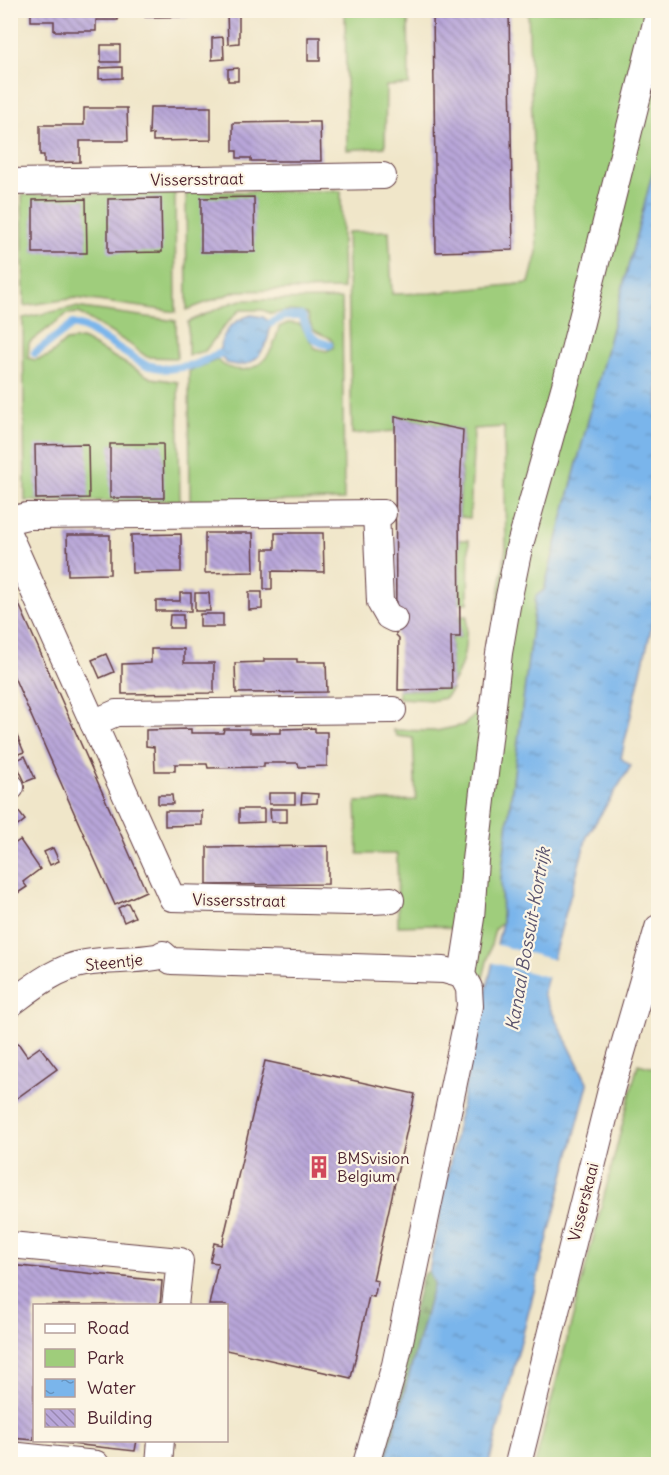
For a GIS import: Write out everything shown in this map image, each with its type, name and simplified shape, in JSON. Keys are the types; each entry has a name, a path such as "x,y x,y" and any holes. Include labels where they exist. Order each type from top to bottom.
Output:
{"street":[{"path":"366,1464 395,1365 470,1006 469,988 462,975 471,918 475,860 498,653 519,548 567,378 658,15"},
{"name":"Vissersstraat","path":"10,182 383,176"},
{"path":"10,520 27,516 380,513 380,602 388,616 394,618"},
{"name":"Vissersstraat","path":"10,538 172,898 352,902 391,900"},
{"path":"93,723 116,713 393,710"},
{"name":"Visserskaai","path":"518,1464 611,1090 656,935"},
{"name":"Steentje","path":"10,1004 51,976 69,968 85,963 159,955 171,961 444,970 462,975"},
{"path":"10,1245 180,1262 175,1304"},
{"path":"159,1464 161,1442"},
{"path":"10,1455 96,1464"}],"green space":[{"path":"345,11 408,11 409,85 386,86 385,147 347,150"},
{"path":"528,11 658,11 658,152 544,590 536,596 501,878 502,923 495,929 481,986 473,969 476,934 434,925 398,926 397,854 358,854 356,802 416,800 413,738 397,736 393,730 436,731 464,725 482,708 506,548 504,427 474,429 470,518 459,517 463,430 396,416 396,431 352,434 347,232 389,231 392,294 431,293 529,283 537,252"},
{"path":"341,191 343,289 237,291 187,310 186,192"},
{"path":"175,193 176,312 76,298 24,306 22,195"},
{"path":"342,299 344,500 190,502 189,371 217,360 239,370 253,367 260,363 271,350 279,327 288,323 300,324 315,348 326,351 333,348 333,343 332,340 313,329 307,314 302,312 285,311 271,314 263,310 240,310 205,351 188,355 188,322 242,300"},
{"path":"75,307 176,321 177,358 147,357 79,313 67,314 29,343 28,358 35,360 49,356 66,341 82,339 151,378 178,382 180,501 25,501 23,318"},
{"path":"459,540 469,540 468,603 459,603"},
{"path":"460,616 467,616 465,643 460,669 451,685 451,638 460,637"},
{"path":"452,689 445,698 434,700 399,698 398,690"},
{"path":"638,1064 658,1069 658,1464 535,1464"},
{"path":"429,1271 434,1283 385,1464 373,1464 423,1275"}],"water":[{"name":"Kanaal Bossuit-Kortrijk","path":"658,152 658,599 621,758 631,766 587,836 543,994 588,1084 489,1464 385,1464 434,1283 429,1271 469,1066 502,923 501,878 536,596 544,590"},
{"path":"251,315 263,317 271,323 263,349 255,360 249,363 239,365 227,363 219,354 225,334 232,325"}],"pier":[{"path":"494,944 555,960 551,978 490,962"}],"building":[{"path":"31,10 118,10 118,20 96,20 96,31 54,31 54,21 31,21"},
{"path":"145,10 212,10 212,16 145,17"},
{"path":"433,10 509,10 513,250 436,252"},
{"path":"227,12 239,12 239,43 228,44"},
{"path":"223,37 224,59 212,60 212,38"},
{"path":"308,37 320,37 320,61 308,61"},
{"path":"101,45 120,45 120,62 101,62"},
{"path":"122,67 122,78 99,79 99,68"},
{"path":"238,68 238,81 228,81 228,69"},
{"path":"150,107 211,107 211,140 153,141 153,134 149,135"},
{"path":"84,108 127,108 128,141 80,141 80,162 44,163 44,155 40,155 40,125 84,125"},
{"path":"320,122 321,161 251,161 251,158 237,158 237,151 233,151 233,123"},
{"path":"254,197 255,252 201,252 201,198"},
{"path":"161,198 162,252 108,253 108,199"},
{"path":"86,199 87,253 33,253 33,200"},
{"path":"395,416 463,430 459,508 460,637 451,637 452,689 398,690"},
{"path":"88,444 89,498 36,499 35,445"},
{"path":"110,444 163,444 164,498 110,498"},
{"path":"205,533 253,533 254,572 205,573"},
{"path":"275,533 323,533 324,572 272,571 272,589 264,589 264,549 275,549"},
{"path":"181,534 181,572 132,573 131,535"},
{"path":"67,535 110,535 110,574 68,575"},
{"path":"10,584 146,891 115,905 10,668"},
{"path":"249,592 262,592 262,609 249,610"},
{"path":"180,593 191,593 191,611 156,611 156,601 180,601"},
{"path":"195,593 209,593 210,611 195,611"},
{"path":"200,614 223,614 223,627 200,627"},
{"path":"170,615 183,615 183,628 169,628"},
{"path":"151,649 184,649 184,663 214,663 214,693 122,694 122,664 151,663"},
{"path":"106,654 114,672 100,678 92,660"},
{"path":"264,659 326,662 327,692 236,693 235,663 264,662"},
{"path":"315,728 315,732 327,732 327,766 299,767 298,763 264,763 264,767 208,768 207,764 175,764 175,771 155,771 154,747 146,746 146,730 191,729 191,733 223,733 224,729 249,729 249,733 281,733 281,729"},
{"path":"14,729 24,752 13,756 10,750 10,731"},
{"path":"25,756 35,778 25,782 15,761"},
{"path":"269,793 295,793 295,804 269,804"},
{"path":"302,793 318,794 317,803 301,804"},
{"path":"158,795 172,795 173,804 158,804"},
{"path":"15,807 25,820 10,832 10,811"},
{"path":"239,809 264,809 264,822 239,823"},
{"path":"270,809 287,809 287,822 271,822"},
{"path":"165,811 202,811 202,825 165,826"},
{"path":"20,840 40,869 23,882 27,887 10,898 10,847"},
{"path":"328,846 328,884 207,885 207,847"},
{"path":"53,848 59,861 50,865 44,852"},
{"path":"128,903 135,917 124,922 118,908"},
{"path":"10,951 17,960 10,965"},
{"path":"18,1043 27,1056 40,1047 57,1069 10,1103 10,1049"},
{"name":"BMSvision Belgium","path":"265,1061 415,1094 373,1280 378,1281 374,1297 369,1296 351,1378 228,1350 228,1304 209,1304 218,1263 210,1262 214,1243 222,1245"},
{"path":"10,1265 162,1281 160,1304 33,1304 33,1440 10,1438"},
{"path":"54,1442 137,1442 135,1451"}],"waterway":[{"path":"271,323 284,316 302,316 314,339 329,345"},
{"path":"35,353 73,324 86,328 145,365 166,369 195,365 219,354"}],"place":[{"name":"BMSvision Belgium","path":"319,1167"}]}
